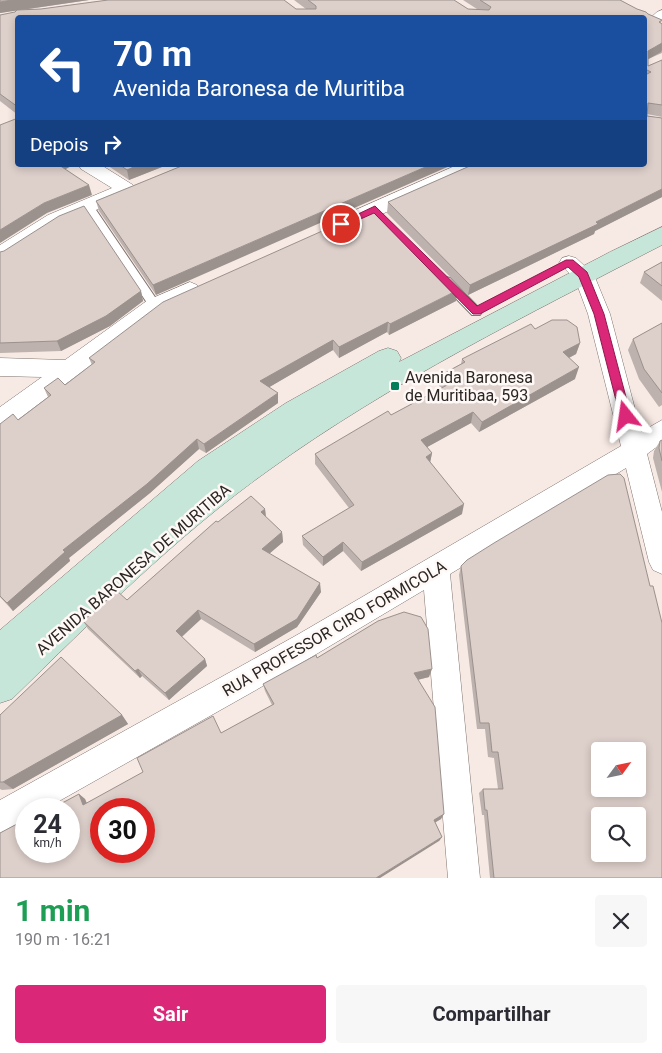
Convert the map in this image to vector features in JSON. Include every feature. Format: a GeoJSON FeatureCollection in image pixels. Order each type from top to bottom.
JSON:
{"type":"FeatureCollection","features":[{"type":"Feature","properties":{"kind":"main road","name":"AVENIDA BARONESA DE MURITIBA"},"geometry":{"type":"LineString","coordinates":[[0,687],[112,583],[235,479],[324,418],[383,381],[576,269],[662,215]]}},
{"type":"Feature","properties":{"kind":"main road","name":"AVENIDA BARONESA DE MURITIBA"},"geometry":{"type":"LineString","coordinates":[[0,651],[208,469],[245,442],[318,396],[476,312],[662,235]]}},
{"type":"Feature","properties":{"kind":"street"},"geometry":{"type":"LineString","coordinates":[[647,16],[660,20]]}},
{"type":"Feature","properties":{"kind":"street"},"geometry":{"type":"LineString","coordinates":[[91,167],[126,189]]}},
{"type":"Feature","properties":{"kind":"street"},"geometry":{"type":"LineString","coordinates":[[331,228],[379,212],[469,167]]}},
{"type":"Feature","properties":{"kind":"street"},"geometry":{"type":"LineString","coordinates":[[0,255],[55,220],[144,182]]}},
{"type":"Feature","properties":{"kind":"street"},"geometry":{"type":"LineString","coordinates":[[576,269],[599,314],[662,562]]}},
{"type":"Feature","properties":{"kind":"street"},"geometry":{"type":"LineString","coordinates":[[0,420],[155,306],[208,283]]}},
{"type":"Feature","properties":{"kind":"street"},"geometry":{"type":"LineString","coordinates":[[0,367],[67,369]]}},
{"type":"Feature","properties":{"kind":"street","name":"RUA PROFESSOR CIRO FORMICOLA"},"geometry":{"type":"LineString","coordinates":[[0,817],[187,713],[436,570],[534,510],[599,474],[662,430]]}},
{"type":"Feature","properties":{"kind":"street"},"geometry":{"type":"LineString","coordinates":[[436,570],[462,877]]}},
{"type":"Feature","properties":{"kind":"lane"},"geometry":{"type":"LineString","coordinates":[[88,206],[155,306]]}},
{"type":"Feature","properties":{"kind":"lane"},"geometry":{"type":"LineString","coordinates":[[436,271],[476,312]]}},
{"type":"Feature","properties":{"kind":"building"},"geometry":{"type":"Polygon","coordinates":[[[108,0],[284,0],[296,9],[316,9],[316,6],[308,0],[454,0],[468,9],[489,10],[491,7],[480,0],[620,0],[662,20],[659,22],[662,24],[662,43],[648,51],[648,66],[662,60],[662,105],[648,103],[647,116],[647,74],[651,72],[647,70],[647,15],[15,15],[15,105],[0,94],[0,15],[17,10],[41,9],[108,0]]]}},
{"type":"Feature","properties":{"kind":"building"},"geometry":{"type":"Polygon","coordinates":[[[647,116],[662,118],[662,189],[596,222],[598,224],[470,285],[388,202],[467,167],[647,167],[647,116]]]}},
{"type":"Feature","properties":{"kind":"building"},"geometry":{"type":"Polygon","coordinates":[[[15,119],[15,167],[62,167],[89,185],[44,203],[0,230],[0,125],[15,119]]]}},
{"type":"Feature","properties":{"kind":"building"},"geometry":{"type":"Polygon","coordinates":[[[123,167],[134,167],[127,170],[123,167]]]}},
{"type":"Feature","properties":{"kind":"building"},"geometry":{"type":"Polygon","coordinates":[[[179,167],[425,167],[153,285],[96,201],[179,167]]]}},
{"type":"Feature","properties":{"kind":"building"},"geometry":{"type":"Polygon","coordinates":[[[84,206],[141,291],[106,316],[57,341],[0,343],[0,252],[59,216],[84,206]]]}},
{"type":"Feature","properties":{"kind":"building"},"geometry":{"type":"Polygon","coordinates":[[[376,207],[458,290],[339,347],[333,340],[260,381],[278,393],[204,444],[197,439],[147,484],[63,550],[65,552],[7,603],[0,596],[0,424],[13,414],[18,420],[51,395],[44,388],[58,378],[65,385],[95,362],[89,358],[163,302],[376,207]]]}},
{"type":"Feature","properties":{"kind":"building"},"geometry":{"type":"Polygon","coordinates":[[[662,262],[662,286],[644,272],[662,262]]]}},
{"type":"Feature","properties":{"kind":"building"},"geometry":{"type":"Polygon","coordinates":[[[552,320],[567,320],[577,327],[580,343],[563,352],[579,367],[482,422],[473,412],[421,440],[432,453],[426,457],[464,504],[362,562],[343,542],[323,557],[302,536],[354,505],[315,454],[388,411],[391,415],[449,384],[441,375],[465,362],[462,359],[531,324],[535,329],[552,320]]]}},
{"type":"Feature","properties":{"kind":"building"},"geometry":{"type":"Polygon","coordinates":[[[662,323],[662,393],[644,369],[633,339],[662,323]]]}},
{"type":"Feature","properties":{"kind":"building"},"geometry":{"type":"Polygon","coordinates":[[[662,440],[662,461],[659,448],[660,441],[662,440]]]}},
{"type":"Feature","properties":{"kind":"building"},"geometry":{"type":"Polygon","coordinates":[[[620,474],[624,478],[650,586],[653,586],[662,623],[662,878],[494,878],[483,789],[503,789],[498,752],[492,752],[489,723],[480,723],[461,566],[494,543],[608,475],[620,474]]]}},
{"type":"Feature","properties":{"kind":"building"},"geometry":{"type":"Polygon","coordinates":[[[251,496],[265,509],[261,512],[282,532],[262,549],[320,583],[297,619],[254,644],[198,610],[176,631],[205,659],[165,693],[138,669],[135,671],[83,621],[117,591],[127,600],[216,521],[218,522],[251,496]]]}},
{"type":"Feature","properties":{"kind":"building"},"geometry":{"type":"Polygon","coordinates":[[[404,612],[421,617],[428,629],[432,669],[414,673],[435,707],[444,814],[434,820],[442,837],[376,878],[0,878],[0,833],[15,825],[15,863],[80,863],[80,798],[72,798],[79,794],[83,805],[90,801],[90,863],[155,863],[155,798],[96,798],[143,772],[137,758],[213,716],[221,733],[274,704],[263,684],[316,655],[317,658],[378,621],[404,612]]]}},
{"type":"Feature","properties":{"kind":"building"},"geometry":{"type":"Polygon","coordinates":[[[61,657],[122,715],[0,782],[0,715],[61,657]]]}},
{"type":"Feature","properties":{"kind":"place","name":"Avenida Baronesa de Muritibaa, 593"},"geometry":{"type":"Point","coordinates":[395,386]}},
{"type":"Feature","properties":{"kind":"route"},"geometry":{"type":"LineString","coordinates":[[341,224],[375,209],[476,312],[569,263],[584,275],[599,314],[626,416]]}}]}
